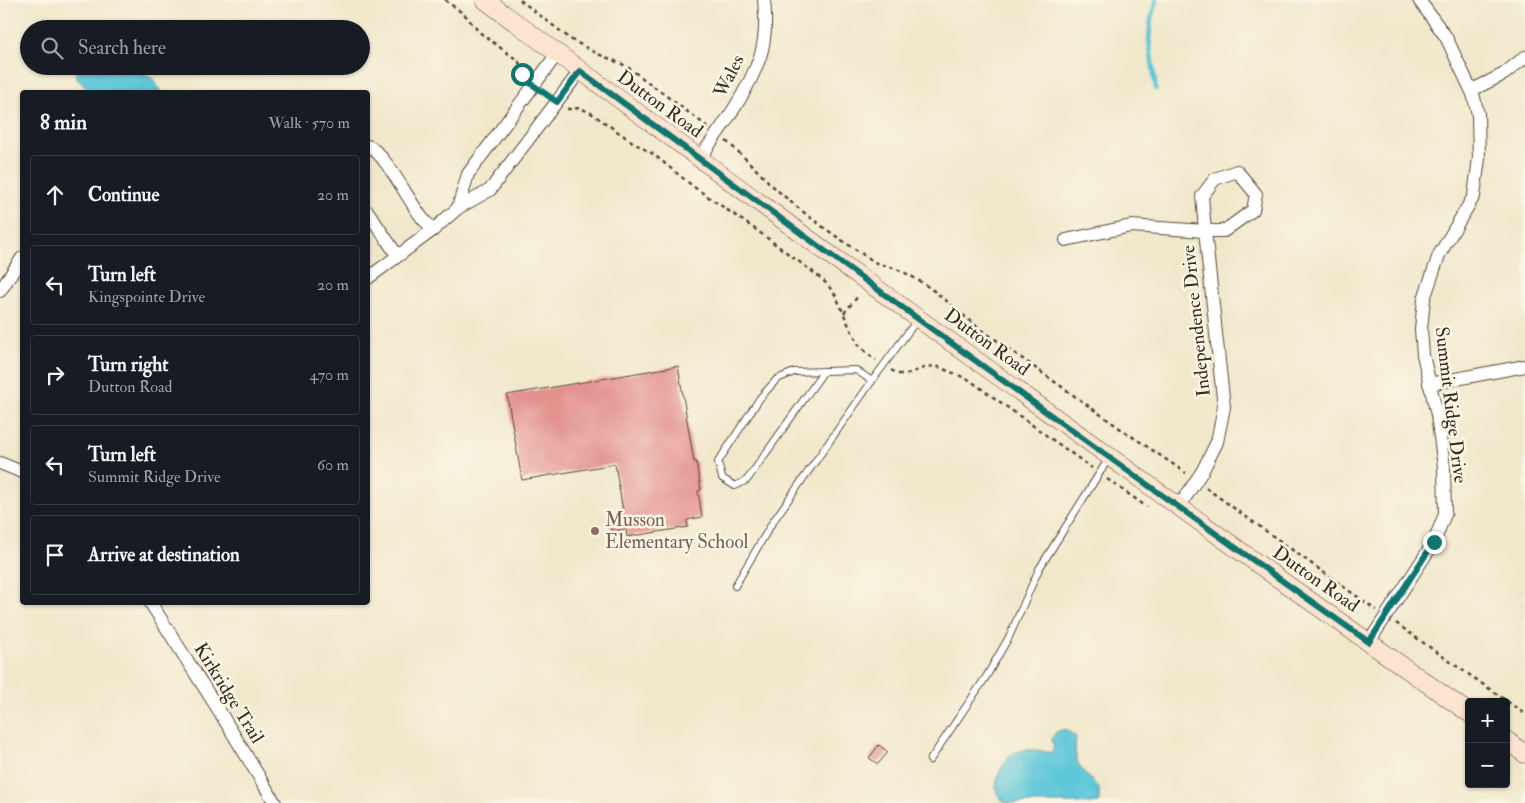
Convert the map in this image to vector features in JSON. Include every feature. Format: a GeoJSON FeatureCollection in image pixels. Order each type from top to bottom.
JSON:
{"type":"FeatureCollection","features":[{"type":"Feature","properties":{"kind":"street","name":"Dutton Road"},"geometry":{"type":"LineString","coordinates":[[485,0],[918,319],[1465,710]]}},
{"type":"Feature","properties":{"kind":"street","name":"Wales"},"geometry":{"type":"LineString","coordinates":[[699,159],[746,88],[760,56],[766,21],[764,0]]}},
{"type":"Feature","properties":{"kind":"street","name":"Summit Ridge Drive"},"geometry":{"type":"LineString","coordinates":[[1369,642],[1434,542],[1445,514],[1444,467],[1437,415],[1423,355],[1421,329],[1424,299],[1439,255],[1474,196],[1478,175],[1478,114],[1472,90],[1446,37],[1419,0]]}},
{"type":"Feature","properties":{"kind":"street"},"geometry":{"type":"LineString","coordinates":[[458,208],[468,174],[557,54]]}},
{"type":"Feature","properties":{"kind":"street"},"geometry":{"type":"LineString","coordinates":[[1472,90],[1504,74],[1525,57]]}},
{"type":"Feature","properties":{"kind":"street"},"geometry":{"type":"LineString","coordinates":[[370,276],[433,230],[458,208],[490,190],[580,71]]}},
{"type":"Feature","properties":{"kind":"street"},"geometry":{"type":"LineString","coordinates":[[370,147],[384,160],[421,217],[433,230]]}},
{"type":"Feature","properties":{"kind":"street"},"geometry":{"type":"LineString","coordinates":[[1237,172],[1256,194],[1253,210],[1224,231],[1205,230],[1202,196],[1214,179],[1237,172]]}},
{"type":"Feature","properties":{"kind":"street"},"geometry":{"type":"LineString","coordinates":[[370,215],[397,255]]}},
{"type":"Feature","properties":{"kind":"street","name":"Independence Drive"},"geometry":{"type":"LineString","coordinates":[[1066,240],[1131,226],[1205,230],[1224,407],[1217,442],[1179,507]]}},
{"type":"Feature","properties":{"kind":"street"},"geometry":{"type":"LineString","coordinates":[[0,291],[20,261]]}},
{"type":"Feature","properties":{"kind":"street"},"geometry":{"type":"LineString","coordinates":[[1429,384],[1525,366]]}},
{"type":"Feature","properties":{"kind":"street"},"geometry":{"type":"LineString","coordinates":[[0,463],[20,471]]}},
{"type":"Feature","properties":{"kind":"street","name":"Kirkridge Trail"},"geometry":{"type":"LineString","coordinates":[[152,605],[275,803]]}},
{"type":"Feature","properties":{"kind":"street"},"geometry":{"type":"LineString","coordinates":[[1510,743],[1525,754]]}},
{"type":"Feature","properties":{"kind":"lane"},"geometry":{"type":"LineString","coordinates":[[734,586],[772,523],[872,380],[918,319]]}},
{"type":"Feature","properties":{"kind":"lane"},"geometry":{"type":"LineString","coordinates":[[824,371],[747,480],[735,486],[722,478],[718,462],[760,398],[777,379],[794,372],[824,371],[856,370],[872,380]]}},
{"type":"Feature","properties":{"kind":"lane"},"geometry":{"type":"LineString","coordinates":[[930,760],[986,677],[1009,637],[1039,569],[1110,457]]}},
{"type":"Feature","properties":{"kind":"path"},"geometry":{"type":"LineString","coordinates":[[445,0],[465,16],[480,32],[513,56],[518,62],[525,79],[534,86]]}},
{"type":"Feature","properties":{"kind":"path"},"geometry":{"type":"LineString","coordinates":[[520,0],[572,40],[629,68],[717,134],[809,216],[878,264],[890,266],[914,277],[971,322],[1196,480],[1340,585],[1525,714]]}},
{"type":"Feature","properties":{"kind":"path"},"geometry":{"type":"LineString","coordinates":[[557,102],[566,109],[580,108],[591,113],[652,154],[694,187],[828,284],[836,296],[859,345],[884,365],[898,374],[907,374],[936,366],[968,379],[1147,507]]}},
{"type":"Feature","properties":{"kind":"path"},"geometry":{"type":"LineString","coordinates":[[844,313],[858,297]]}},
{"type":"Feature","properties":{"kind":"water"},"geometry":{"type":"Polygon","coordinates":[[[76,75],[147,75],[153,79],[161,90],[90,90],[77,79],[76,75]]]}},
{"type":"Feature","properties":{"kind":"water"},"geometry":{"type":"Polygon","coordinates":[[[1065,729],[1076,737],[1077,760],[1083,771],[1099,788],[1099,803],[1005,803],[997,793],[996,784],[1005,761],[1012,754],[1026,750],[1051,753],[1054,747],[1052,739],[1056,732],[1065,729]]]}},
{"type":"Feature","properties":{"kind":"building"},"geometry":{"type":"Polygon","coordinates":[[[678,366],[694,462],[696,461],[701,490],[698,491],[702,517],[687,520],[688,527],[627,537],[626,529],[611,531],[609,520],[624,517],[615,464],[522,480],[507,395],[678,366]]]}},
{"type":"Feature","properties":{"kind":"building"},"geometry":{"type":"Polygon","coordinates":[[[879,745],[888,752],[878,764],[869,758],[879,745]]]}},
{"type":"Feature","properties":{"kind":"waterway"},"geometry":{"type":"LineString","coordinates":[[1156,0],[1151,19],[1149,40],[1156,89]]}},
{"type":"Feature","properties":{"kind":"place","name":"Musson Elementary School"},"geometry":{"type":"Point","coordinates":[595,531]}},
{"type":"Feature","properties":{"kind":"route"},"geometry":{"type":"LineString","coordinates":[[522,74],[526,80],[557,102],[580,71],[829,254],[1369,642],[1434,542]]}}]}
